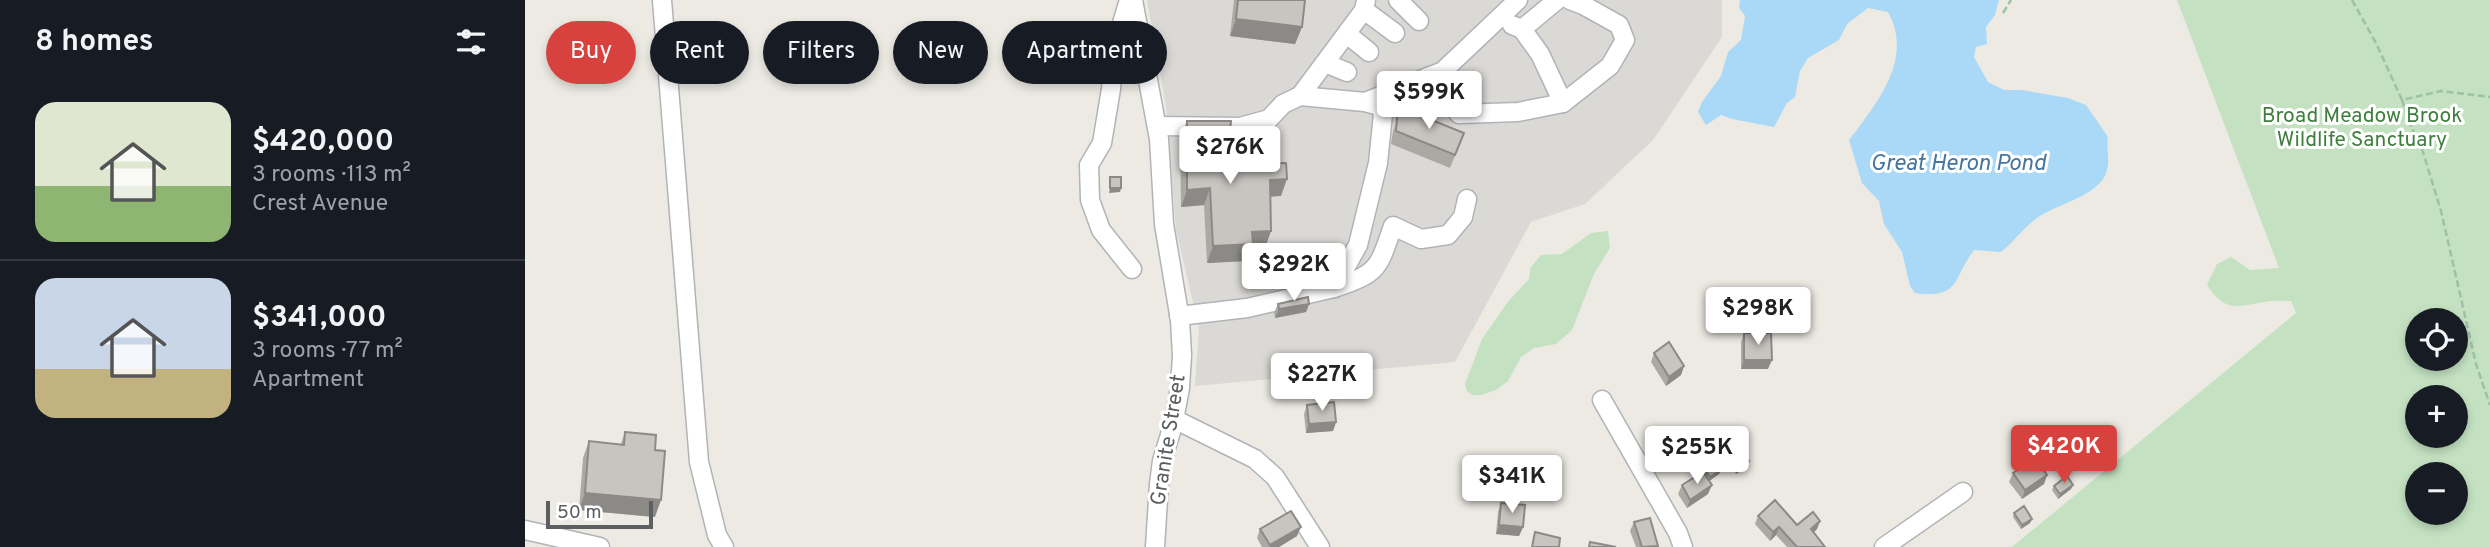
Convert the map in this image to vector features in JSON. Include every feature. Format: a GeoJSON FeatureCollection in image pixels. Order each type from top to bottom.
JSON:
{"type":"FeatureCollection","features":[{"type":"Feature","properties":{"kind":"street"},"geometry":{"type":"LineString","coordinates":[[662,0],[699,462],[717,535],[724,547]]}},
{"type":"Feature","properties":{"kind":"street"},"geometry":{"type":"LineString","coordinates":[[1131,0],[1115,46],[1102,143],[1089,166],[1090,201],[1101,230],[1132,269]]}},
{"type":"Feature","properties":{"kind":"street","name":"Granite Street"},"geometry":{"type":"LineString","coordinates":[[1131,0],[1157,126],[1164,224],[1179,316],[1182,355],[1180,388],[1162,461],[1156,547]]}},
{"type":"Feature","properties":{"kind":"street"},"geometry":{"type":"LineString","coordinates":[[1398,0],[1419,21]]}},
{"type":"Feature","properties":{"kind":"street"},"geometry":{"type":"LineString","coordinates":[[1365,102],[1443,71],[1518,0]]}},
{"type":"Feature","properties":{"kind":"street"},"geometry":{"type":"LineString","coordinates":[[1522,29],[1557,0]]}},
{"type":"Feature","properties":{"kind":"street"},"geometry":{"type":"LineString","coordinates":[[1428,77],[1459,114],[1518,112],[1563,103],[1610,66],[1625,40],[1619,25],[1570,0]]}},
{"type":"Feature","properties":{"kind":"street"},"geometry":{"type":"LineString","coordinates":[[1157,126],[1240,127],[1269,119],[1283,104],[1300,96],[1347,34],[1365,5],[1395,33]]}},
{"type":"Feature","properties":{"kind":"street"},"geometry":{"type":"LineString","coordinates":[[1497,21],[1522,29],[1540,54],[1563,103]]}},
{"type":"Feature","properties":{"kind":"street"},"geometry":{"type":"LineString","coordinates":[[1347,34],[1369,52]]}},
{"type":"Feature","properties":{"kind":"street"},"geometry":{"type":"LineString","coordinates":[[1325,63],[1347,72]]}},
{"type":"Feature","properties":{"kind":"street"},"geometry":{"type":"LineString","coordinates":[[1300,96],[1365,102],[1380,106],[1383,114],[1378,163],[1358,245],[1334,288]]}},
{"type":"Feature","properties":{"kind":"street"},"geometry":{"type":"LineString","coordinates":[[1179,316],[1247,308],[1361,279],[1380,264],[1393,226],[1420,239],[1448,235],[1463,218],[1467,199]]}},
{"type":"Feature","properties":{"kind":"street"},"geometry":{"type":"LineString","coordinates":[[1602,400],[1681,540]]}},
{"type":"Feature","properties":{"kind":"street"},"geometry":{"type":"LineString","coordinates":[[1174,419],[1257,461],[1275,477],[1320,546]]}},
{"type":"Feature","properties":{"kind":"street"},"geometry":{"type":"LineString","coordinates":[[1894,545],[1963,492]]}},
{"type":"Feature","properties":{"kind":"street"},"geometry":{"type":"LineString","coordinates":[[525,530],[600,547]]}},
{"type":"Feature","properties":{"kind":"path"},"geometry":{"type":"LineString","coordinates":[[2003,13],[2011,0]]}},
{"type":"Feature","properties":{"kind":"path"},"geometry":{"type":"LineString","coordinates":[[2352,0],[2376,43],[2422,149],[2441,211],[2476,365],[2490,405]]}},
{"type":"Feature","properties":{"kind":"path"},"geometry":{"type":"LineString","coordinates":[[2402,100],[2441,91],[2490,97]]}},
{"type":"Feature","properties":{"kind":"shaded area"},"geometry":{"type":"Polygon","coordinates":[[[1147,0],[1722,0],[1722,37],[1653,140],[1585,204],[1531,222],[1455,362],[1195,386],[1199,328],[1176,230],[1162,84],[1167,84],[1167,21],[1151,21],[1147,0]]]}},
{"type":"Feature","properties":{"kind":"green space","name":"Broad Meadow Brook Wildlife Sanctuary"},"geometry":{"type":"Polygon","coordinates":[[[2177,0],[2490,0],[2490,547],[2012,547],[2296,313],[2291,301],[2232,306],[2220,300],[2207,285],[2217,264],[2231,257],[2250,270],[2279,268],[2177,0]]]}},
{"type":"Feature","properties":{"kind":"green space"},"geometry":{"type":"Polygon","coordinates":[[[1608,231],[1610,248],[1594,274],[1572,330],[1556,344],[1534,348],[1521,357],[1508,381],[1496,390],[1481,395],[1472,395],[1467,391],[1465,384],[1482,339],[1507,303],[1529,279],[1531,267],[1541,255],[1562,254],[1591,233],[1608,231]]]}},
{"type":"Feature","properties":{"kind":"water","name":"Great Heron Pond"},"geometry":{"type":"Polygon","coordinates":[[[1740,0],[1999,0],[1995,15],[1986,27],[1987,44],[1976,47],[1974,57],[1988,82],[2004,90],[2021,90],[2068,98],[2086,105],[2108,137],[2108,166],[2103,179],[2088,192],[2037,218],[2001,252],[1974,250],[1948,290],[1930,294],[1915,293],[1910,286],[1902,252],[1884,224],[1879,201],[1862,183],[1849,140],[1881,96],[1889,80],[1897,47],[1895,29],[1888,12],[1868,8],[1847,24],[1839,40],[1808,58],[1800,71],[1795,97],[1787,103],[1774,127],[1721,115],[1706,125],[1698,112],[1702,102],[1721,76],[1728,52],[1741,40],[1745,16],[1739,8],[1740,0]]]}},
{"type":"Feature","properties":{"kind":"building"},"geometry":{"type":"Polygon","coordinates":[[[1238,0],[1305,0],[1302,27],[1236,19],[1238,0]]]}},
{"type":"Feature","properties":{"kind":"building"},"geometry":{"type":"Polygon","coordinates":[[[1402,108],[1464,133],[1455,155],[1396,131],[1397,118],[1402,108]]]}},
{"type":"Feature","properties":{"kind":"building"},"geometry":{"type":"Polygon","coordinates":[[[1187,121],[1231,121],[1230,131],[1226,131],[1226,136],[1219,136],[1219,168],[1286,163],[1287,179],[1270,180],[1271,231],[1252,232],[1253,244],[1213,246],[1210,188],[1187,190],[1187,121]]]}},
{"type":"Feature","properties":{"kind":"building"},"geometry":{"type":"Polygon","coordinates":[[[1110,177],[1121,177],[1121,188],[1110,188],[1110,177]]]}},
{"type":"Feature","properties":{"kind":"building"},"geometry":{"type":"Polygon","coordinates":[[[1308,297],[1309,304],[1279,309],[1278,304],[1308,297]]]}},
{"type":"Feature","properties":{"kind":"building"},"geometry":{"type":"Polygon","coordinates":[[[1744,333],[1771,333],[1772,360],[1744,360],[1744,333]]]}},
{"type":"Feature","properties":{"kind":"building"},"geometry":{"type":"Polygon","coordinates":[[[1669,342],[1684,366],[1669,377],[1654,353],[1669,342]]]}},
{"type":"Feature","properties":{"kind":"building"},"geometry":{"type":"Polygon","coordinates":[[[1334,402],[1336,422],[1309,424],[1307,405],[1334,402]]]}},
{"type":"Feature","properties":{"kind":"building"},"geometry":{"type":"Polygon","coordinates":[[[625,432],[656,435],[655,450],[665,451],[661,500],[585,493],[589,441],[624,445],[625,432]]]}},
{"type":"Feature","properties":{"kind":"building"},"geometry":{"type":"Polygon","coordinates":[[[1743,452],[1749,461],[1738,469],[1731,460],[1743,452]]]}},
{"type":"Feature","properties":{"kind":"building"},"geometry":{"type":"Polygon","coordinates":[[[2032,454],[2047,475],[2025,490],[2013,473],[2022,467],[2019,463],[2032,454]]]}},
{"type":"Feature","properties":{"kind":"building"},"geometry":{"type":"Polygon","coordinates":[[[1713,459],[1721,470],[1710,477],[1702,466],[1713,459]]]}},
{"type":"Feature","properties":{"kind":"building"},"geometry":{"type":"Polygon","coordinates":[[[1703,472],[1712,485],[1690,500],[1682,485],[1703,472]]]}},
{"type":"Feature","properties":{"kind":"building"},"geometry":{"type":"Polygon","coordinates":[[[2067,476],[2073,485],[2060,494],[2054,486],[2067,476]]]}},
{"type":"Feature","properties":{"kind":"building"},"geometry":{"type":"Polygon","coordinates":[[[1775,500],[1797,525],[1813,512],[1820,521],[1811,529],[1825,547],[1797,547],[1779,527],[1773,532],[1758,516],[1775,500]]]}},
{"type":"Feature","properties":{"kind":"building"},"geometry":{"type":"Polygon","coordinates":[[[1501,503],[1525,505],[1523,527],[1499,525],[1501,503]]]}},
{"type":"Feature","properties":{"kind":"building"},"geometry":{"type":"Polygon","coordinates":[[[2024,506],[2032,519],[2022,525],[2014,513],[2024,506]]]}},
{"type":"Feature","properties":{"kind":"building"},"geometry":{"type":"Polygon","coordinates":[[[1291,511],[1301,527],[1270,545],[1260,529],[1291,511]]]}},
{"type":"Feature","properties":{"kind":"building"},"geometry":{"type":"Polygon","coordinates":[[[1650,518],[1658,546],[1642,547],[1634,522],[1650,518]]]}},
{"type":"Feature","properties":{"kind":"building"},"geometry":{"type":"Polygon","coordinates":[[[1535,532],[1560,538],[1559,547],[1532,547],[1535,532]]]}},
{"type":"Feature","properties":{"kind":"building"},"geometry":{"type":"Polygon","coordinates":[[[1590,542],[1616,547],[1589,547],[1590,542]]]}}]}
